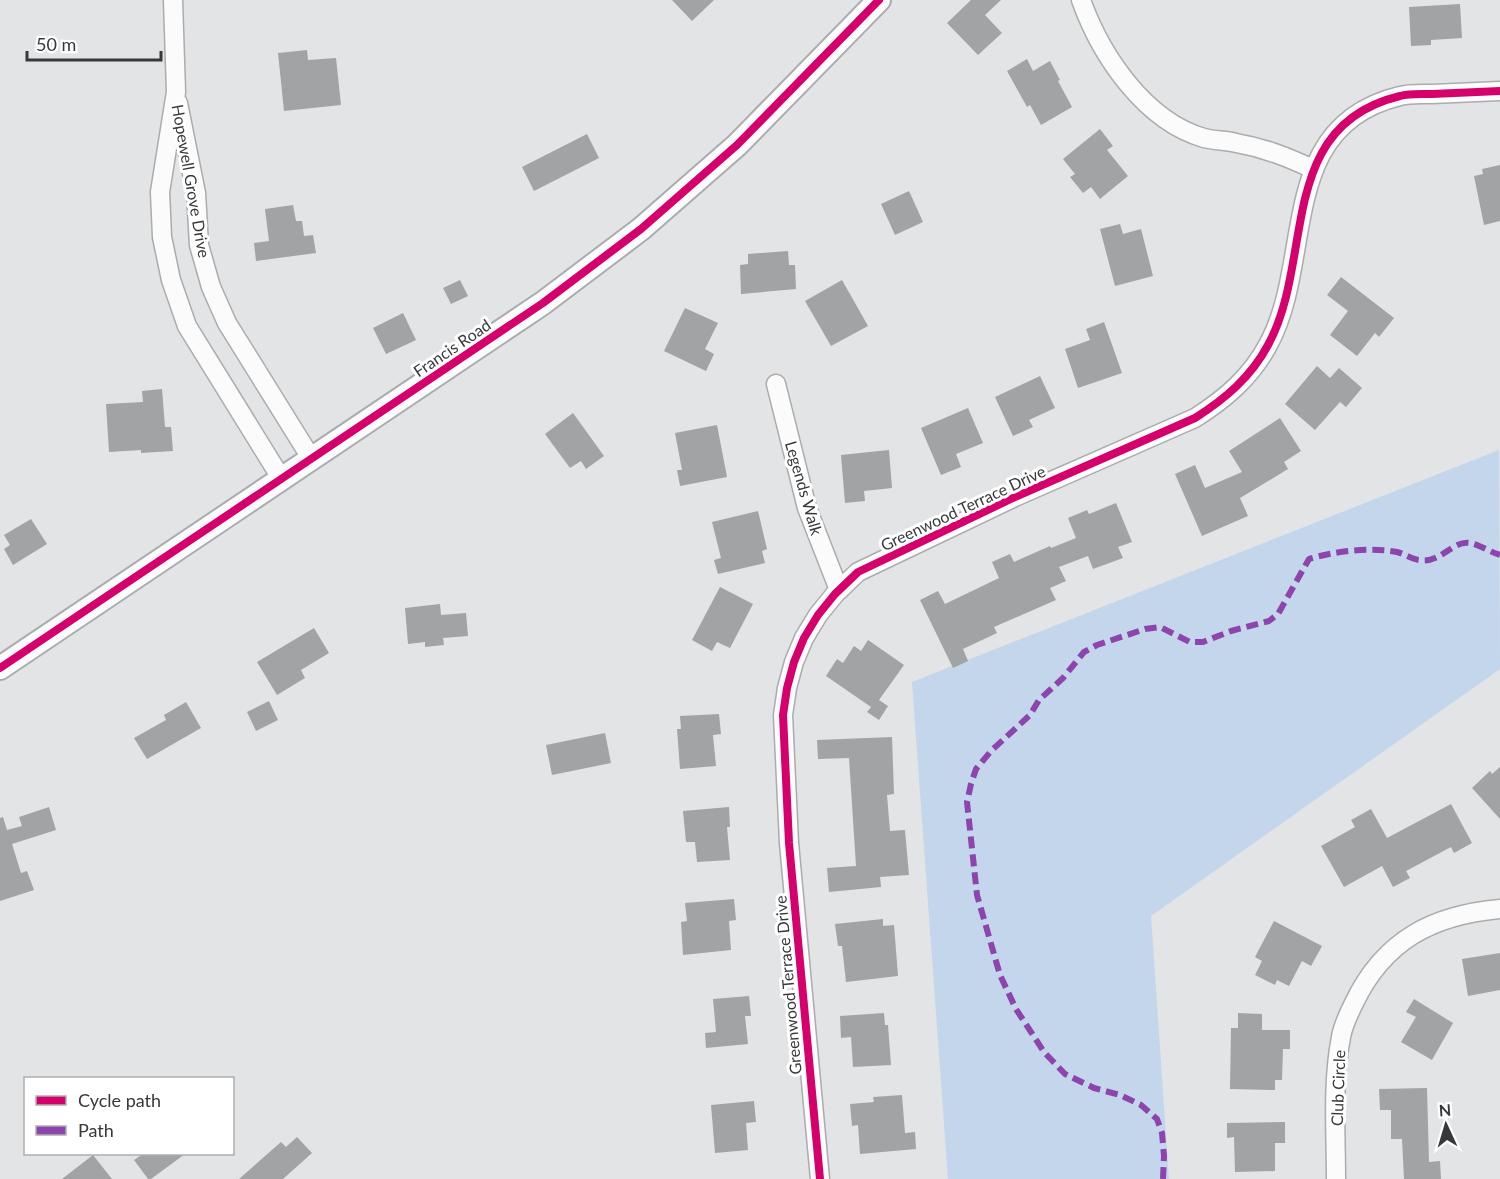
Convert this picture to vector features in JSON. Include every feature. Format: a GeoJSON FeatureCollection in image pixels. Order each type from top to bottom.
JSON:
{"type":"FeatureCollection","features":[{"type":"Feature","properties":{"kind":"street"},"geometry":{"type":"LineString","coordinates":[[173,0],[176,93],[160,192],[162,237],[171,280],[187,326],[281,478]]}},
{"type":"Feature","properties":{"kind":"street","name":"Francis Road"},"geometry":{"type":"LineString","coordinates":[[0,668],[543,303],[641,230],[737,145],[879,0]]}},
{"type":"Feature","properties":{"kind":"street"},"geometry":{"type":"LineString","coordinates":[[1081,0],[1107,53],[1138,97],[1157,115],[1180,129],[1205,138],[1235,142],[1279,153],[1313,169]]}},
{"type":"Feature","properties":{"kind":"street","name":"Greenwood Terrace Drive"},"geometry":{"type":"LineString","coordinates":[[820,1179],[789,843],[783,714],[794,662],[804,638],[818,615],[858,572],[1015,497],[1195,418],[1217,404],[1238,386],[1255,366],[1269,344],[1283,308],[1308,182],[1319,157],[1334,135],[1353,117],[1376,104],[1402,95],[1500,91]]}},
{"type":"Feature","properties":{"kind":"street","name":"Hopewell Grove Drive"},"geometry":{"type":"LineString","coordinates":[[176,93],[196,193],[200,245],[211,287],[227,323],[311,458]]}},
{"type":"Feature","properties":{"kind":"street","name":"Legends Walk"},"geometry":{"type":"LineString","coordinates":[[776,384],[807,508],[839,590]]}},
{"type":"Feature","properties":{"kind":"street","name":"Club Circle"},"geometry":{"type":"LineString","coordinates":[[1336,1179],[1337,1068],[1341,1035],[1362,985],[1378,963],[1398,944],[1422,929],[1449,917],[1500,909]]}},
{"type":"Feature","properties":{"kind":"shaded area"},"geometry":{"type":"Polygon","coordinates":[[[1499,450],[1500,669],[1151,916],[1169,1179],[948,1179],[912,682],[1499,450]]]}},
{"type":"Feature","properties":{"kind":"building"},"geometry":{"type":"Polygon","coordinates":[[[672,0],[714,0],[692,21],[672,0]]]}},
{"type":"Feature","properties":{"kind":"building"},"geometry":{"type":"Polygon","coordinates":[[[971,0],[1001,0],[985,15],[1002,33],[978,55],[947,23],[971,0]]]}},
{"type":"Feature","properties":{"kind":"building"},"geometry":{"type":"Polygon","coordinates":[[[1460,4],[1462,38],[1431,40],[1431,45],[1411,46],[1409,7],[1460,4]]]}},
{"type":"Feature","properties":{"kind":"building"},"geometry":{"type":"Polygon","coordinates":[[[307,50],[308,60],[336,58],[341,105],[284,111],[278,53],[307,50]]]}},
{"type":"Feature","properties":{"kind":"building"},"geometry":{"type":"Polygon","coordinates":[[[1027,59],[1033,71],[1050,61],[1072,107],[1041,125],[1030,105],[1027,107],[1007,71],[1027,59]]]}},
{"type":"Feature","properties":{"kind":"building"},"geometry":{"type":"Polygon","coordinates":[[[1100,129],[1113,146],[1107,150],[1128,176],[1100,199],[1091,187],[1083,193],[1070,177],[1075,174],[1063,159],[1100,129]]]}},
{"type":"Feature","properties":{"kind":"building"},"geometry":{"type":"Polygon","coordinates":[[[587,134],[599,158],[534,191],[522,167],[587,134]]]}},
{"type":"Feature","properties":{"kind":"building"},"geometry":{"type":"Polygon","coordinates":[[[1500,165],[1500,221],[1484,225],[1474,176],[1483,174],[1482,169],[1500,165]]]}},
{"type":"Feature","properties":{"kind":"building"},"geometry":{"type":"Polygon","coordinates":[[[909,191],[923,222],[895,235],[881,204],[909,191]]]}},
{"type":"Feature","properties":{"kind":"building"},"geometry":{"type":"Polygon","coordinates":[[[293,205],[296,221],[302,221],[304,236],[313,235],[316,253],[256,261],[254,243],[269,241],[265,209],[293,205]]]}},
{"type":"Feature","properties":{"kind":"building"},"geometry":{"type":"Polygon","coordinates":[[[1120,224],[1123,234],[1141,229],[1153,276],[1115,286],[1100,229],[1120,224]]]}},
{"type":"Feature","properties":{"kind":"building"},"geometry":{"type":"Polygon","coordinates":[[[788,251],[789,265],[795,265],[796,289],[741,294],[740,265],[748,264],[748,254],[788,251]]]}},
{"type":"Feature","properties":{"kind":"building"},"geometry":{"type":"Polygon","coordinates":[[[1341,277],[1394,318],[1379,337],[1375,333],[1357,356],[1330,335],[1348,311],[1327,295],[1341,277]]]}},
{"type":"Feature","properties":{"kind":"building"},"geometry":{"type":"Polygon","coordinates":[[[460,280],[468,296],[451,304],[443,288],[460,280]]]}},
{"type":"Feature","properties":{"kind":"building"},"geometry":{"type":"Polygon","coordinates":[[[842,280],[868,326],[831,346],[805,301],[842,280]]]}},
{"type":"Feature","properties":{"kind":"building"},"geometry":{"type":"Polygon","coordinates":[[[685,308],[718,323],[705,349],[714,354],[706,371],[664,351],[685,308]]]}},
{"type":"Feature","properties":{"kind":"building"},"geometry":{"type":"Polygon","coordinates":[[[403,313],[416,340],[386,354],[373,328],[403,313]]]}},
{"type":"Feature","properties":{"kind":"building"},"geometry":{"type":"Polygon","coordinates":[[[1104,322],[1122,373],[1078,388],[1065,349],[1090,340],[1086,329],[1104,322]]]}},
{"type":"Feature","properties":{"kind":"building"},"geometry":{"type":"Polygon","coordinates":[[[1317,366],[1330,378],[1339,368],[1362,388],[1346,407],[1340,402],[1315,430],[1285,404],[1317,366]]]}},
{"type":"Feature","properties":{"kind":"building"},"geometry":{"type":"Polygon","coordinates":[[[1040,376],[1055,408],[1029,420],[1033,427],[1013,436],[995,397],[1040,376]]]}},
{"type":"Feature","properties":{"kind":"building"},"geometry":{"type":"Polygon","coordinates":[[[162,389],[165,427],[171,427],[173,451],[109,452],[106,404],[143,402],[142,391],[162,389]]]}},
{"type":"Feature","properties":{"kind":"building"},"geometry":{"type":"Polygon","coordinates":[[[968,408],[983,443],[956,454],[961,467],[941,475],[921,428],[968,408]]]}},
{"type":"Feature","properties":{"kind":"building"},"geometry":{"type":"Polygon","coordinates":[[[573,413],[604,456],[586,469],[581,461],[570,468],[545,434],[573,413]]]}},
{"type":"Feature","properties":{"kind":"building"},"geometry":{"type":"Polygon","coordinates":[[[1280,418],[1301,451],[1284,462],[1288,469],[1240,498],[1248,516],[1202,536],[1175,474],[1195,465],[1205,488],[1242,472],[1229,451],[1280,418]]]}},
{"type":"Feature","properties":{"kind":"building"},"geometry":{"type":"Polygon","coordinates":[[[717,425],[727,477],[680,486],[677,470],[682,470],[675,433],[717,425]]]}},
{"type":"Feature","properties":{"kind":"building"},"geometry":{"type":"Polygon","coordinates":[[[889,450],[892,488],[864,491],[865,501],[845,503],[841,455],[889,450]]]}},
{"type":"Feature","properties":{"kind":"building"},"geometry":{"type":"Polygon","coordinates":[[[1116,503],[1132,542],[1118,547],[1123,558],[1093,569],[1088,556],[1059,567],[1066,581],[1050,588],[1056,600],[994,627],[997,633],[963,649],[968,661],[953,668],[920,600],[938,591],[945,604],[999,578],[992,562],[1010,554],[1014,562],[1050,546],[1051,548],[1076,538],[1068,518],[1087,510],[1089,514],[1116,503]]]}},
{"type":"Feature","properties":{"kind":"building"},"geometry":{"type":"Polygon","coordinates":[[[758,511],[767,549],[762,551],[765,563],[718,574],[714,560],[721,558],[712,522],[758,511]]]}},
{"type":"Feature","properties":{"kind":"building"},"geometry":{"type":"Polygon","coordinates":[[[31,519],[47,544],[13,565],[4,549],[10,545],[4,535],[31,519]]]}},
{"type":"Feature","properties":{"kind":"building"},"geometry":{"type":"Polygon","coordinates":[[[720,587],[753,604],[730,648],[717,642],[712,651],[692,640],[720,587]]]}},
{"type":"Feature","properties":{"kind":"building"},"geometry":{"type":"Polygon","coordinates":[[[440,604],[441,615],[466,613],[468,636],[443,638],[444,645],[425,647],[425,642],[408,644],[405,608],[440,604]]]}},
{"type":"Feature","properties":{"kind":"building"},"geometry":{"type":"Polygon","coordinates":[[[314,628],[329,653],[301,670],[305,678],[277,695],[257,662],[314,628]]]}},
{"type":"Feature","properties":{"kind":"building"},"geometry":{"type":"Polygon","coordinates":[[[868,640],[904,665],[879,700],[888,706],[879,720],[867,712],[871,707],[826,676],[837,659],[843,663],[854,646],[861,651],[868,640]]]}},
{"type":"Feature","properties":{"kind":"building"},"geometry":{"type":"Polygon","coordinates":[[[269,701],[278,720],[256,731],[247,712],[269,701]]]}},
{"type":"Feature","properties":{"kind":"building"},"geometry":{"type":"Polygon","coordinates":[[[186,702],[201,728],[147,759],[134,738],[166,720],[164,715],[186,702]]]}},
{"type":"Feature","properties":{"kind":"building"},"geometry":{"type":"Polygon","coordinates":[[[719,714],[721,734],[713,735],[716,766],[680,769],[677,729],[681,729],[680,716],[719,714]]]}},
{"type":"Feature","properties":{"kind":"building"},"geometry":{"type":"Polygon","coordinates":[[[605,733],[611,763],[552,775],[546,745],[605,733]]]}},
{"type":"Feature","properties":{"kind":"building"},"geometry":{"type":"Polygon","coordinates":[[[892,737],[894,794],[887,795],[890,831],[905,830],[909,875],[880,877],[881,887],[829,892],[827,868],[856,866],[849,758],[818,759],[817,740],[892,737]]]}},
{"type":"Feature","properties":{"kind":"building"},"geometry":{"type":"Polygon","coordinates":[[[1500,767],[1500,819],[1472,788],[1490,771],[1492,774],[1500,767]]]}},
{"type":"Feature","properties":{"kind":"building"},"geometry":{"type":"Polygon","coordinates":[[[1451,804],[1472,843],[1454,853],[1451,847],[1406,871],[1410,878],[1393,887],[1382,866],[1344,887],[1321,846],[1355,827],[1351,820],[1371,809],[1387,838],[1451,804]]]}},
{"type":"Feature","properties":{"kind":"building"},"geometry":{"type":"Polygon","coordinates":[[[49,807],[56,830],[12,844],[21,873],[27,871],[34,890],[0,901],[0,818],[3,817],[7,830],[22,826],[19,817],[49,807]]]}},
{"type":"Feature","properties":{"kind":"building"},"geometry":{"type":"Polygon","coordinates":[[[729,807],[730,827],[727,827],[730,860],[697,862],[695,842],[686,842],[683,811],[729,807]]]}},
{"type":"Feature","properties":{"kind":"building"},"geometry":{"type":"Polygon","coordinates":[[[734,899],[736,920],[729,921],[731,950],[683,955],[681,922],[687,921],[685,903],[734,899]]]}},
{"type":"Feature","properties":{"kind":"building"},"geometry":{"type":"Polygon","coordinates":[[[883,919],[883,926],[894,925],[898,976],[846,982],[842,946],[838,946],[835,924],[883,919]]]}},
{"type":"Feature","properties":{"kind":"building"},"geometry":{"type":"Polygon","coordinates":[[[1274,921],[1322,946],[1311,966],[1302,961],[1289,986],[1277,980],[1275,985],[1255,975],[1262,961],[1255,957],[1274,921]]]}},
{"type":"Feature","properties":{"kind":"building"},"geometry":{"type":"Polygon","coordinates":[[[1500,953],[1500,990],[1468,996],[1462,959],[1500,953]]]}},
{"type":"Feature","properties":{"kind":"building"},"geometry":{"type":"Polygon","coordinates":[[[749,996],[751,1016],[745,1016],[748,1044],[706,1048],[705,1033],[716,1032],[713,999],[749,996]]]}},
{"type":"Feature","properties":{"kind":"building"},"geometry":{"type":"Polygon","coordinates":[[[1414,999],[1453,1023],[1432,1060],[1401,1042],[1416,1017],[1406,1012],[1414,999]]]}},
{"type":"Feature","properties":{"kind":"building"},"geometry":{"type":"Polygon","coordinates":[[[884,1013],[885,1025],[888,1025],[891,1065],[853,1067],[851,1037],[841,1038],[840,1016],[884,1013]]]}},
{"type":"Feature","properties":{"kind":"building"},"geometry":{"type":"Polygon","coordinates":[[[1238,1013],[1262,1014],[1262,1030],[1290,1030],[1290,1049],[1283,1049],[1282,1080],[1275,1080],[1275,1090],[1230,1089],[1231,1028],[1238,1028],[1238,1013]]]}},
{"type":"Feature","properties":{"kind":"building"},"geometry":{"type":"Polygon","coordinates":[[[1427,1088],[1429,1162],[1440,1161],[1441,1179],[1404,1179],[1402,1139],[1391,1139],[1391,1110],[1380,1110],[1379,1089],[1427,1088]]]}},
{"type":"Feature","properties":{"kind":"building"},"geometry":{"type":"Polygon","coordinates":[[[902,1095],[905,1133],[915,1132],[916,1149],[860,1154],[858,1125],[852,1126],[850,1104],[874,1102],[873,1097],[902,1095]]]}},
{"type":"Feature","properties":{"kind":"building"},"geometry":{"type":"Polygon","coordinates":[[[754,1101],[756,1122],[746,1123],[748,1150],[715,1153],[711,1105],[754,1101]]]}},
{"type":"Feature","properties":{"kind":"building"},"geometry":{"type":"Polygon","coordinates":[[[1285,1122],[1285,1143],[1275,1143],[1275,1171],[1235,1172],[1234,1137],[1227,1138],[1227,1123],[1285,1122]]]}},
{"type":"Feature","properties":{"kind":"building"},"geometry":{"type":"Polygon","coordinates":[[[297,1137],[312,1153],[283,1179],[239,1179],[281,1142],[286,1147],[297,1137]]]}},
{"type":"Feature","properties":{"kind":"building"},"geometry":{"type":"Polygon","coordinates":[[[93,1155],[112,1179],[62,1179],[93,1155]]]}},
{"type":"Feature","properties":{"kind":"building"},"geometry":{"type":"Polygon","coordinates":[[[142,1155],[184,1155],[151,1179],[148,1179],[134,1160],[142,1155]]]}},
{"type":"Feature","properties":{"kind":"marked path"},"geometry":{"type":"LineString","coordinates":[[1163,1179],[1162,1133],[1157,1119],[1141,1105],[1120,1095],[1094,1088],[1065,1074],[1044,1052],[1016,1009],[1000,975],[977,895],[967,802],[976,769],[991,751],[1030,715],[1039,700],[1063,678],[1084,652],[1097,645],[1145,629],[1160,627],[1190,642],[1203,642],[1231,631],[1269,621],[1278,614],[1309,559],[1319,556],[1376,550],[1397,552],[1416,559],[1427,560],[1434,559],[1464,543],[1474,544],[1500,555]]}},
{"type":"Feature","properties":{"kind":"cycle path"},"geometry":{"type":"LineString","coordinates":[[0,668],[543,303],[641,229],[737,145],[879,0]]}},
{"type":"Feature","properties":{"kind":"cycle path"},"geometry":{"type":"LineString","coordinates":[[820,1179],[789,843],[783,715],[794,662],[804,638],[818,615],[835,594],[858,572],[1015,497],[1195,418],[1217,403],[1254,367],[1268,345],[1282,311],[1305,200],[1316,166],[1333,136],[1360,112],[1400,96],[1500,91]]}}]}
